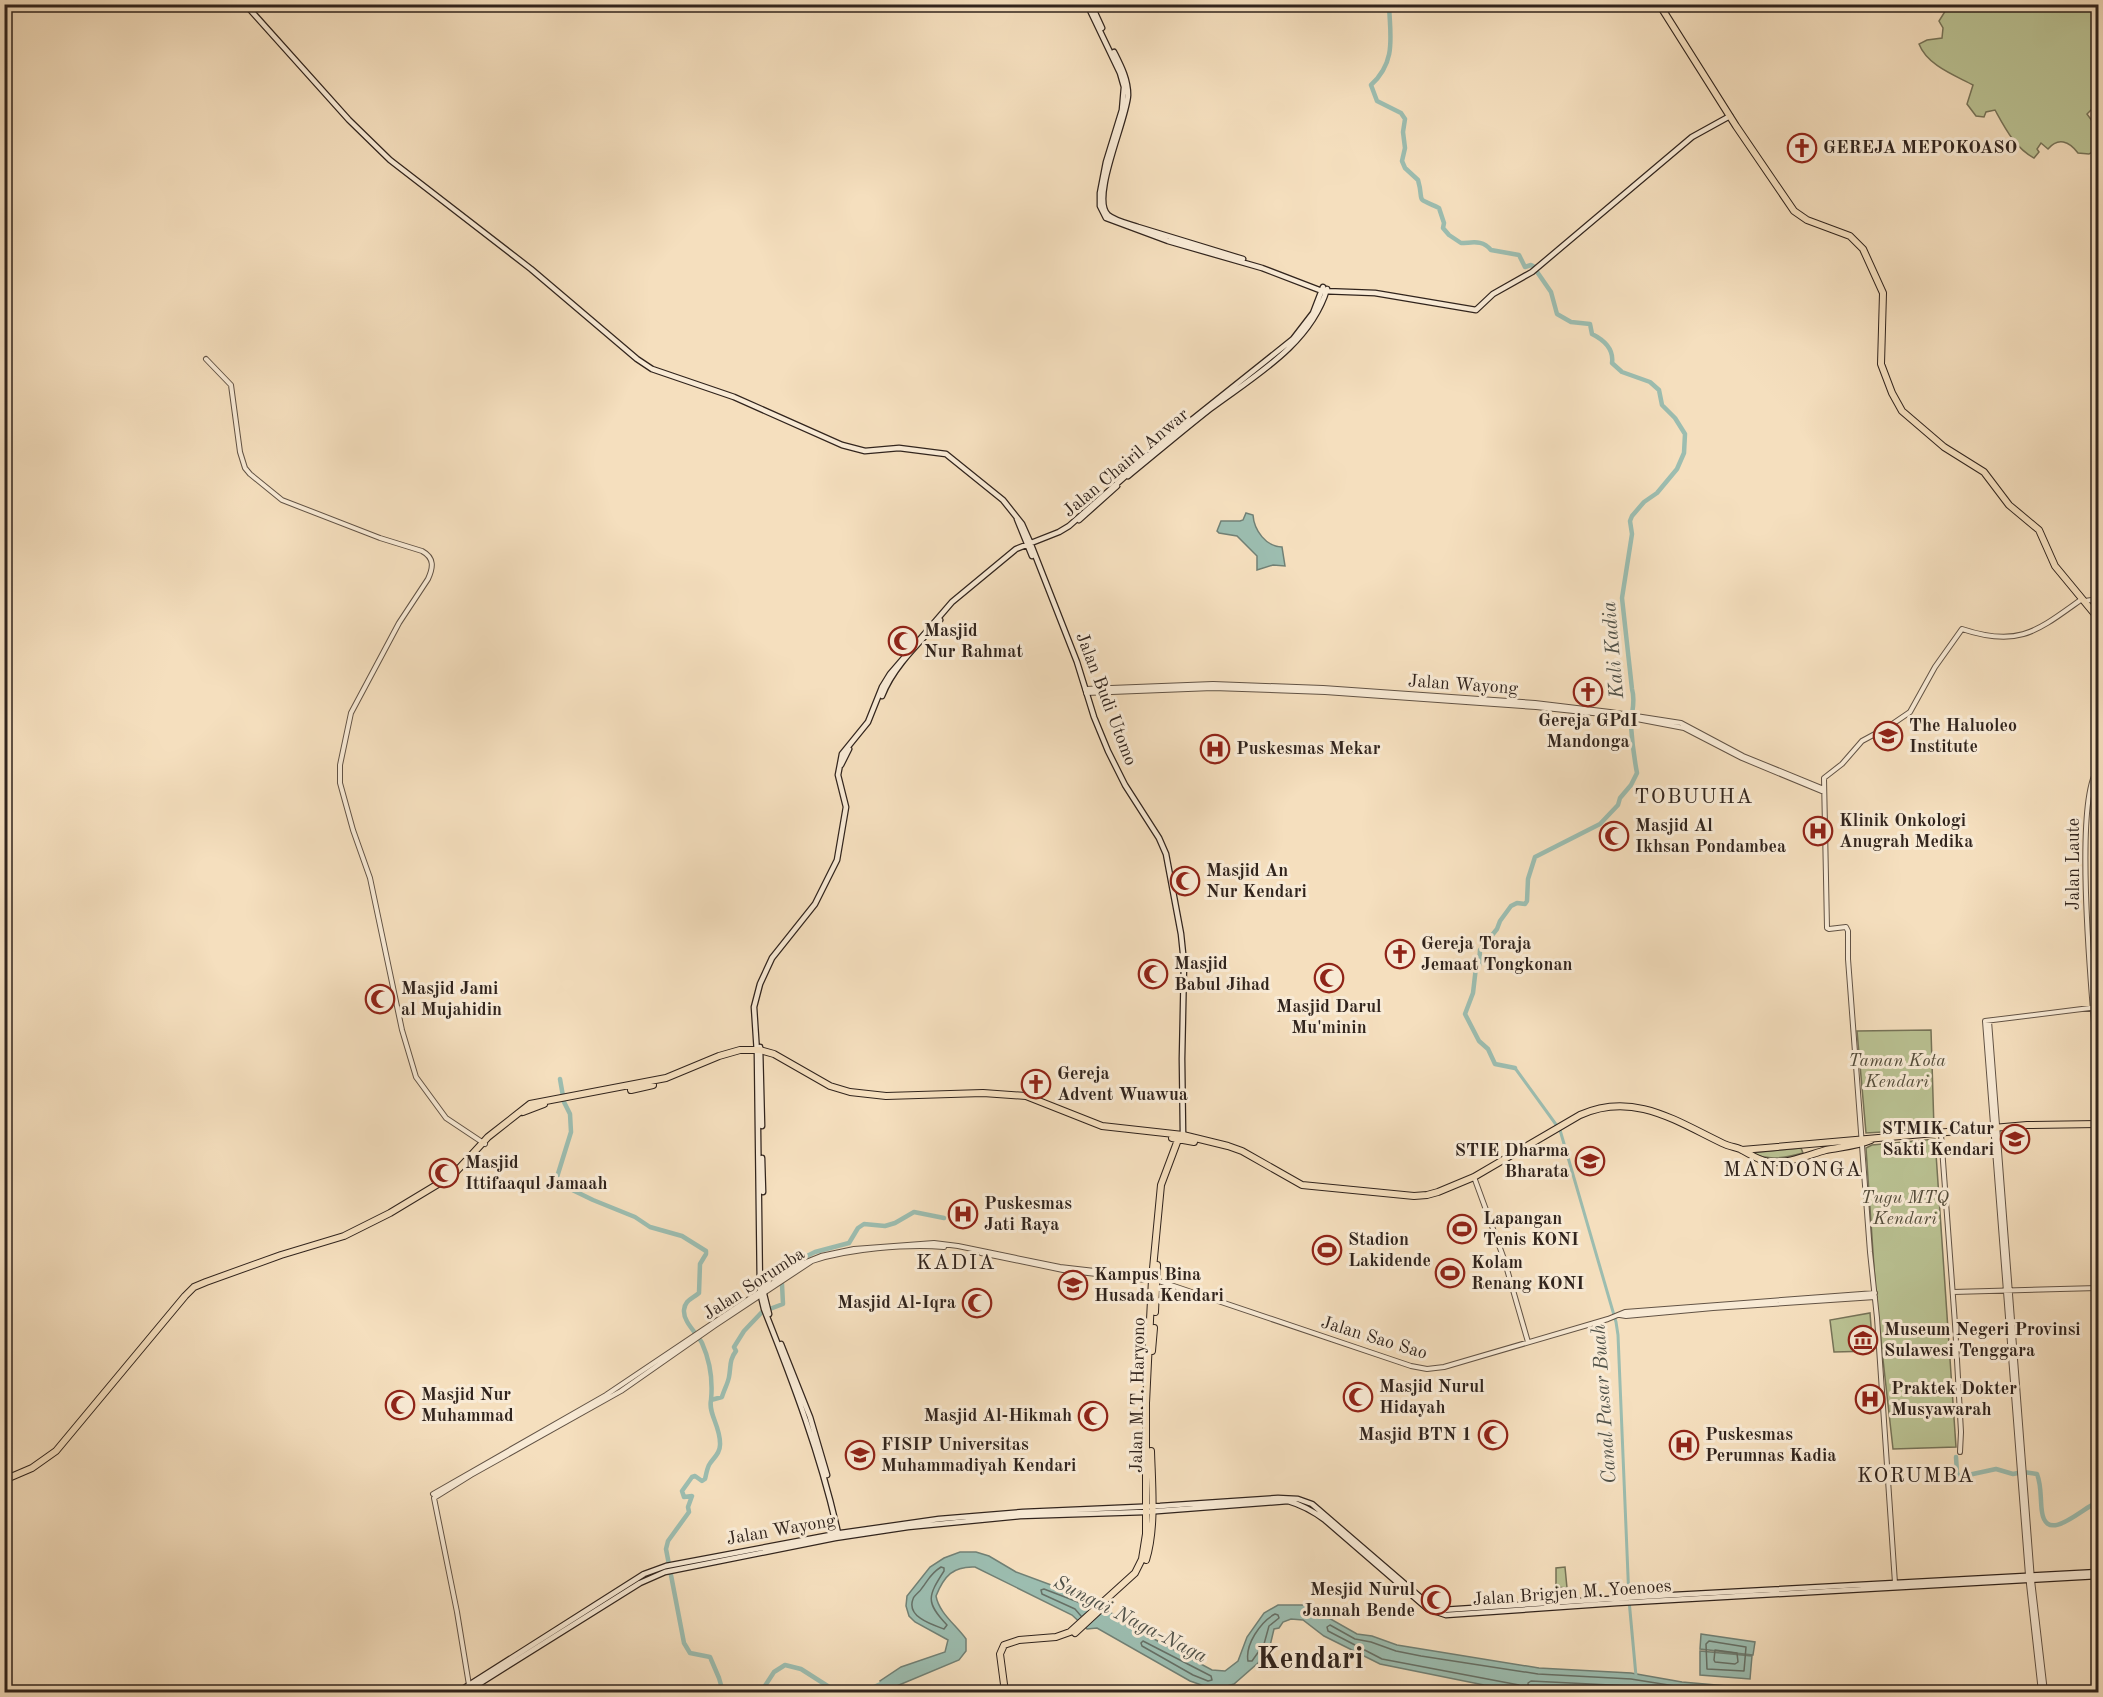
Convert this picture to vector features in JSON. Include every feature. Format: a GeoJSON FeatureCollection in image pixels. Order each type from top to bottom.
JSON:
{"type":"FeatureCollection","features":[{"type":"Feature","properties":{"kind":"highway"},"geometry":{"type":"LineString","coordinates":[[1659,4],[1794,211],[1807,220],[1850,236],[1863,249],[1883,292],[1881,364],[1900,409],[1944,447],[1984,472],[2009,505],[2039,530],[2055,566],[2098,618]]}},
{"type":"Feature","properties":{"kind":"highway"},"geometry":{"type":"LineString","coordinates":[[4,1482],[51,1456],[84,1421],[190,1291],[199,1284],[344,1237],[448,1183],[465,1171],[484,1143],[527,1110],[563,1099],[645,1088],[683,1076],[740,1052],[759,1051],[784,1059],[835,1088],[858,1093],[894,1097],[983,1093],[1026,1096],[1108,1129],[1181,1136],[1244,1153],[1294,1182],[1313,1187],[1422,1196],[1474,1177],[1562,1124],[1601,1108],[1629,1107],[1667,1115],[1728,1146],[1750,1152],[1770,1162],[1786,1162],[1862,1141]]}},
{"type":"Feature","properties":{"kind":"highway"},"geometry":{"type":"LineString","coordinates":[[1750,1152],[2027,1125],[2098,1124]]}},
{"type":"Feature","properties":{"kind":"highway","name":"Jalan M.T. Haryono"},"geometry":{"type":"LineString","coordinates":[[1007,1692],[1000,1654],[1004,1645],[1019,1640],[1056,1637],[1080,1627],[1141,1570],[1148,1552],[1154,1279],[1163,1193],[1181,1136]]}},
{"type":"Feature","properties":{"kind":"main road","name":"Jalan Budi Utomo"},"geometry":{"type":"LineString","coordinates":[[245,4],[349,120],[390,160],[531,270],[652,369],[715,390],[825,439],[859,450],[872,452],[899,448],[946,454],[998,495],[1017,519],[1047,585],[1112,761],[1159,838],[1168,860],[1184,963],[1181,1136]]}},
{"type":"Feature","properties":{"kind":"main road"},"geometry":{"type":"LineString","coordinates":[[1089,4],[1123,69],[1128,87],[1127,104],[1108,162],[1103,202],[1105,210],[1111,217],[1171,238],[1247,260],[1325,290],[1376,293],[1476,310],[1483,301],[1498,290],[1534,270],[1692,137],[1730,116]]}},
{"type":"Feature","properties":{"kind":"main road","name":"Jalan Chairil Anwar"},"geometry":{"type":"LineString","coordinates":[[839,1532],[810,1418],[761,1293],[759,1051],[755,1017],[758,990],[772,958],[815,904],[837,860],[846,807],[838,775],[842,754],[868,722],[882,687],[890,674],[940,615],[1007,555],[1069,526],[1131,470],[1295,342],[1316,315],[1325,290]]}},
{"type":"Feature","properties":{"kind":"main road","name":"Jalan Brigjen M. Yoenoes"},"geometry":{"type":"LineString","coordinates":[[1148,1509],[1258,1501],[1288,1501],[1305,1507],[1325,1520],[1383,1567],[1428,1609],[1446,1615],[1633,1600],[2030,1578]]}},
{"type":"Feature","properties":{"kind":"main road","name":"Jalan Wayong"},"geometry":{"type":"LineString","coordinates":[[783,1546],[839,1532],[920,1521],[992,1514],[1148,1509]]}},
{"type":"Feature","properties":{"kind":"main road","name":"Jalan Wayong"},"geometry":{"type":"LineString","coordinates":[[466,1692],[644,1575],[670,1568],[783,1546],[960,1521],[1148,1509]]}},
{"type":"Feature","properties":{"kind":"main road"},"geometry":{"type":"LineString","coordinates":[[2030,1578],[2098,1574]]}},
{"type":"Feature","properties":{"kind":"main road","name":"Jalan Brigjen M. Yoenoes"},"geometry":{"type":"LineString","coordinates":[[1822,1589],[1896,1583],[2030,1578]]}},
{"type":"Feature","properties":{"kind":"main road","name":"Jalan Wayong"},"geometry":{"type":"LineString","coordinates":[[458,1692],[534,1646]]}},
{"type":"Feature","properties":{"kind":"street"},"geometry":{"type":"LineString","coordinates":[[206,359],[231,385],[240,452],[245,468],[250,474],[282,500],[380,538],[422,551],[432,561],[432,572],[399,623],[351,712],[340,765],[340,783],[370,878],[399,1020],[416,1077],[446,1118],[484,1143]]}},
{"type":"Feature","properties":{"kind":"street"},"geometry":{"type":"LineString","coordinates":[[1896,1583],[1848,931],[1846,927],[1828,929],[1825,776],[1842,764],[1860,743],[1912,710],[1935,667],[1962,629],[1995,636],[2023,635],[2046,624],[2084,600],[2098,598]]}},
{"type":"Feature","properties":{"kind":"street","name":"Jalan Wayong"},"geometry":{"type":"LineString","coordinates":[[1086,691],[1213,688],[1363,692],[1542,704],[1681,723],[1743,756],[1824,791]]}},
{"type":"Feature","properties":{"kind":"street","name":"Jalan Laute"},"geometry":{"type":"LineString","coordinates":[[2098,769],[2092,782],[2085,828],[2098,1105]]}},
{"type":"Feature","properties":{"kind":"street"},"geometry":{"type":"LineString","coordinates":[[2043,1692],[2030,1578],[1987,1021],[2098,1006]]}},
{"type":"Feature","properties":{"kind":"street"},"geometry":{"type":"LineString","coordinates":[[1941,1134],[1953,1292],[1960,1452]]}},
{"type":"Feature","properties":{"kind":"street"},"geometry":{"type":"LineString","coordinates":[[1474,1177],[1501,1251],[1528,1342]]}},
{"type":"Feature","properties":{"kind":"street","name":"Jalan Sorumba"},"geometry":{"type":"LineString","coordinates":[[434,1496],[621,1391],[780,1279],[812,1259],[831,1253],[926,1245],[958,1246],[1026,1262],[1154,1279]]}},
{"type":"Feature","properties":{"kind":"street","name":"Jalan Sao Sao"},"geometry":{"type":"LineString","coordinates":[[1154,1279],[1295,1329],[1418,1368],[1436,1369],[1620,1315],[1875,1295]]}},
{"type":"Feature","properties":{"kind":"street"},"geometry":{"type":"LineString","coordinates":[[1953,1292],[2098,1288]]}},
{"type":"Feature","properties":{"kind":"street"},"geometry":{"type":"LineString","coordinates":[[469,1685],[434,1496],[517,1445],[576,1413],[698,1335]]}},
{"type":"Feature","properties":{"kind":"green space"},"geometry":{"type":"Polygon","coordinates":[[[1949,5],[2098,5],[2098,105],[2087,114],[2098,129],[2098,148],[2089,154],[2078,153],[2063,142],[2056,143],[2048,149],[2041,143],[2037,149],[2039,152],[2034,158],[2016,143],[1995,110],[1986,112],[1984,117],[1976,116],[1967,104],[1973,85],[1935,64],[1919,44],[1927,40],[1942,38],[1943,28],[1939,21],[1949,5]]]}},
{"type":"Feature","properties":{"kind":"green space","name":"Taman Kota Kendari"},"geometry":{"type":"Polygon","coordinates":[[[1931,1030],[1934,1129],[1866,1133],[1857,1031],[1931,1030]]]}},
{"type":"Feature","properties":{"kind":"green space","name":"Tugu MTQ Kendari"},"geometry":{"type":"Polygon","coordinates":[[[1935,1139],[1956,1447],[1893,1449],[1876,1297],[1866,1148],[1872,1145],[1935,1139]]]}},
{"type":"Feature","properties":{"kind":"green space"},"geometry":{"type":"Polygon","coordinates":[[[1801,1148],[1803,1153],[1783,1157],[1771,1158],[1751,1153],[1801,1148]]]}},
{"type":"Feature","properties":{"kind":"green space"},"geometry":{"type":"Polygon","coordinates":[[[1870,1313],[1873,1351],[1834,1352],[1830,1320],[1870,1313]]]}},
{"type":"Feature","properties":{"kind":"green space"},"geometry":{"type":"Polygon","coordinates":[[[1565,1567],[1567,1588],[1556,1587],[1556,1568],[1565,1567]]]}},
{"type":"Feature","properties":{"kind":"water"},"geometry":{"type":"Polygon","coordinates":[[[1246,513],[1253,515],[1258,532],[1266,541],[1282,547],[1285,566],[1273,565],[1257,570],[1257,556],[1237,536],[1217,531],[1221,521],[1240,521],[1246,513]]]}},
{"type":"Feature","properties":{"kind":"water","name":"Kolam Renang KONI"},"geometry":{"type":"Polygon","coordinates":[[[1450,1262],[1458,1281],[1451,1284],[1442,1266],[1450,1262]]]}},
{"type":"Feature","properties":{"kind":"water"},"geometry":{"type":"Polygon","coordinates":[[[960,1552],[976,1552],[989,1556],[1016,1572],[1097,1602],[1126,1624],[1212,1670],[1225,1671],[1238,1661],[1247,1637],[1264,1613],[1278,1605],[1306,1605],[1357,1634],[1372,1636],[1397,1645],[1539,1668],[1631,1673],[1682,1682],[1751,1688],[1916,1692],[1534,1692],[1484,1685],[1380,1664],[1324,1636],[1303,1620],[1291,1619],[1274,1629],[1270,1646],[1258,1663],[1234,1684],[1220,1688],[1207,1687],[1190,1681],[1097,1628],[1087,1629],[1072,1615],[975,1567],[955,1570],[942,1583],[936,1596],[944,1613],[966,1639],[966,1651],[959,1660],[887,1690],[880,1681],[901,1667],[945,1652],[948,1640],[915,1622],[909,1616],[906,1606],[907,1596],[930,1567],[960,1552]]]}},
{"type":"Feature","properties":{"kind":"water"},"geometry":{"type":"Polygon","coordinates":[[[1701,1634],[1755,1642],[1753,1655],[1700,1649],[1701,1634]]]}},
{"type":"Feature","properties":{"kind":"water"},"geometry":{"type":"Polygon","coordinates":[[[1700,1651],[1752,1656],[1750,1679],[1700,1675],[1700,1651]]]}},
{"type":"Feature","properties":{"kind":"waterway","name":"Kali Kadia"},"geometry":{"type":"LineString","coordinates":[[1389,4],[1390,48],[1385,67],[1371,85],[1377,101],[1401,113],[1405,119],[1403,132],[1405,148],[1402,161],[1405,168],[1418,180],[1421,198],[1439,208],[1444,223],[1443,228],[1461,243],[1480,243],[1491,250],[1519,255],[1525,267],[1533,266],[1551,292],[1557,314],[1571,322],[1590,324],[1592,334],[1610,349],[1612,363],[1622,372],[1650,382],[1659,390],[1662,405],[1675,418],[1685,434],[1684,453],[1677,469],[1657,493],[1644,502],[1630,521],[1632,534],[1622,598],[1634,699],[1631,726],[1637,773],[1620,798],[1618,805],[1600,824],[1535,857],[1528,879],[1527,901],[1525,904],[1517,903],[1511,906],[1497,929],[1480,950],[1473,993],[1465,1014],[1479,1041],[1488,1049],[1495,1064],[1515,1068]]}},
{"type":"Feature","properties":{"kind":"waterway","name":"Canal Pasar Buah"},"geometry":{"type":"LineString","coordinates":[[1515,1068],[1560,1130],[1616,1322],[1629,1600],[1636,1676]]}},
{"type":"Feature","properties":{"kind":"waterway"},"geometry":{"type":"LineString","coordinates":[[560,1079],[564,1102],[570,1114],[571,1132],[557,1177],[558,1183],[635,1217],[650,1227],[682,1236],[706,1251],[700,1264],[699,1293],[687,1302],[684,1314],[702,1343],[707,1357],[711,1378],[711,1400]]}},
{"type":"Feature","properties":{"kind":"waterway"},"geometry":{"type":"LineString","coordinates":[[723,1692],[710,1657],[690,1653],[684,1643],[666,1549],[668,1541],[689,1512],[688,1507],[692,1496],[684,1497],[682,1491],[692,1477],[695,1476],[702,1481],[705,1479],[709,1465],[719,1451],[720,1438],[711,1410],[711,1400],[722,1397],[731,1361],[736,1351],[734,1347],[744,1331],[762,1312],[783,1304],[782,1284],[777,1271],[815,1252],[849,1243],[858,1228],[864,1224],[885,1226],[914,1212],[944,1218]]}},
{"type":"Feature","properties":{"kind":"waterway"},"geometry":{"type":"LineString","coordinates":[[1956,1457],[1959,1477],[1996,1469],[2013,1474],[2023,1472],[2037,1474],[2042,1512],[2045,1521],[2051,1525],[2058,1525],[2098,1502]]}},
{"type":"Feature","properties":{"kind":"waterway","name":"Sungai Naga-Naga"},"geometry":{"type":"LineString","coordinates":[[761,1692],[774,1672],[785,1665],[801,1669],[837,1692]]}},
{"type":"Feature","properties":{"kind":"waterway","name":"Sungai Naga-Naga"},"geometry":{"type":"LineString","coordinates":[[863,1692],[885,1682]]}},
{"type":"Feature","properties":{"kind":"waterway","name":"Sungai Naga-Naga"},"geometry":{"type":"LineString","coordinates":[[593,1692],[614,1692]]}},
{"type":"Feature","properties":{"kind":"place","name":"GEREJA MEPOKOASO"},"geometry":{"type":"Point","coordinates":[1802,148]}},
{"type":"Feature","properties":{"kind":"place","name":"Masjid Nur Rahmat"},"geometry":{"type":"Point","coordinates":[903,641]}},
{"type":"Feature","properties":{"kind":"place","name":"Gereja GPdI Mandonga"},"geometry":{"type":"Point","coordinates":[1588,692]}},
{"type":"Feature","properties":{"kind":"place","name":"The Haluoleo Institute"},"geometry":{"type":"Point","coordinates":[1888,736]}},
{"type":"Feature","properties":{"kind":"place","name":"Puskesmas Mekar"},"geometry":{"type":"Point","coordinates":[1215,749]}},
{"type":"Feature","properties":{"kind":"place","name":"Klinik Onkologi Anugrah Medika"},"geometry":{"type":"Point","coordinates":[1818,831]}},
{"type":"Feature","properties":{"kind":"place","name":"Masjid Al Ikhsan Pondambea"},"geometry":{"type":"Point","coordinates":[1614,836]}},
{"type":"Feature","properties":{"kind":"place","name":"Masjid An Nur Kendari"},"geometry":{"type":"Point","coordinates":[1185,881]}},
{"type":"Feature","properties":{"kind":"place","name":"Gereja Toraja Jemaat Tongkonan"},"geometry":{"type":"Point","coordinates":[1400,954]}},
{"type":"Feature","properties":{"kind":"place","name":"Masjid Babul Jihad"},"geometry":{"type":"Point","coordinates":[1153,974]}},
{"type":"Feature","properties":{"kind":"place","name":"Masjid Darul Mu'minin"},"geometry":{"type":"Point","coordinates":[1329,978]}},
{"type":"Feature","properties":{"kind":"place","name":"Masjid Jami al Mujahidin"},"geometry":{"type":"Point","coordinates":[380,999]}},
{"type":"Feature","properties":{"kind":"place","name":"Gereja Advent Wuawua"},"geometry":{"type":"Point","coordinates":[1036,1084]}},
{"type":"Feature","properties":{"kind":"place","name":"STMIK Catur Sakti Kendari"},"geometry":{"type":"Point","coordinates":[2015,1139]}},
{"type":"Feature","properties":{"kind":"place","name":"STIE Dharma Bharata"},"geometry":{"type":"Point","coordinates":[1590,1161]}},
{"type":"Feature","properties":{"kind":"place","name":"Masjid Ittifaaqul Jamaah"},"geometry":{"type":"Point","coordinates":[444,1173]}},
{"type":"Feature","properties":{"kind":"place","name":"Puskesmas Jati Raya"},"geometry":{"type":"Point","coordinates":[963,1214]}},
{"type":"Feature","properties":{"kind":"place","name":"Lapangan Tenis KONI"},"geometry":{"type":"Point","coordinates":[1462,1229]}},
{"type":"Feature","properties":{"kind":"place","name":"Stadion Lakidende"},"geometry":{"type":"Point","coordinates":[1327,1250]}},
{"type":"Feature","properties":{"kind":"place","name":"Kolam Renang KONI"},"geometry":{"type":"Point","coordinates":[1450,1273]}},
{"type":"Feature","properties":{"kind":"place","name":"Kampus Bina Husada Kendari"},"geometry":{"type":"Point","coordinates":[1073,1285]}},
{"type":"Feature","properties":{"kind":"place","name":"Masjid Al-Iqra"},"geometry":{"type":"Point","coordinates":[977,1303]}},
{"type":"Feature","properties":{"kind":"place","name":"Museum Negeri Provinsi Sulawesi Tenggara"},"geometry":{"type":"Point","coordinates":[1863,1340]}},
{"type":"Feature","properties":{"kind":"place","name":"Masjid Nurul Hidayah"},"geometry":{"type":"Point","coordinates":[1358,1397]}},
{"type":"Feature","properties":{"kind":"place","name":"Praktek Dokter Musyawarah"},"geometry":{"type":"Point","coordinates":[1870,1399]}},
{"type":"Feature","properties":{"kind":"place","name":"Masjid Nur Muhammad"},"geometry":{"type":"Point","coordinates":[400,1405]}},
{"type":"Feature","properties":{"kind":"place","name":"Masjid Al-Hikmah"},"geometry":{"type":"Point","coordinates":[1093,1416]}},
{"type":"Feature","properties":{"kind":"place","name":"Masjid BTN 1"},"geometry":{"type":"Point","coordinates":[1493,1435]}},
{"type":"Feature","properties":{"kind":"place","name":"Puskesmas Perumnas Kadia"},"geometry":{"type":"Point","coordinates":[1684,1445]}},
{"type":"Feature","properties":{"kind":"place","name":"FISIP Universitas Muhammadiyah Kendari"},"geometry":{"type":"Point","coordinates":[860,1455]}},
{"type":"Feature","properties":{"kind":"place","name":"Mesjid Nurul Jannah Bende"},"geometry":{"type":"Point","coordinates":[1436,1600]}},
{"type":"Feature","properties":{"kind":"district","name":"TOBUUHA"},"geometry":{"type":"Point","coordinates":[1694,797]}},
{"type":"Feature","properties":{"kind":"district","name":"MANDONGA"},"geometry":{"type":"Point","coordinates":[1793,1170]}},
{"type":"Feature","properties":{"kind":"district","name":"KADIA"},"geometry":{"type":"Point","coordinates":[956,1263]}},
{"type":"Feature","properties":{"kind":"district","name":"KORUMBA"},"geometry":{"type":"Point","coordinates":[1916,1476]}},
{"type":"Feature","properties":{"kind":"district","name":"Kendari"},"geometry":{"type":"Point","coordinates":[1310,1660]}}]}
